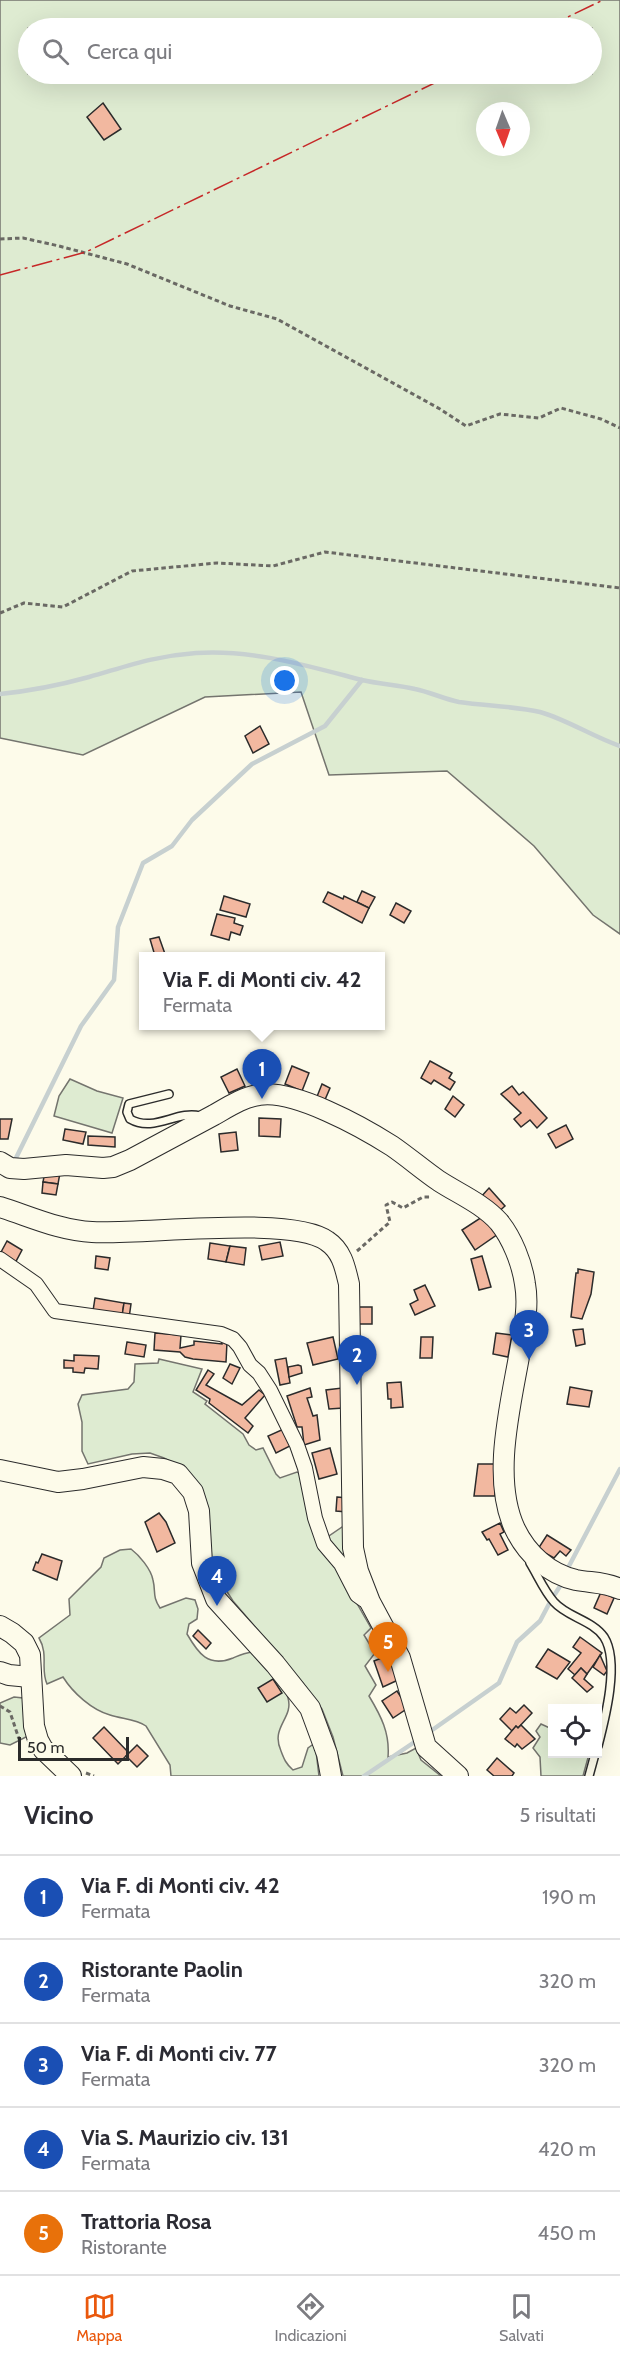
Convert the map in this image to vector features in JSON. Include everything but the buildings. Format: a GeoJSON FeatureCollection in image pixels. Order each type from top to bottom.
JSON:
{"type":"FeatureCollection","features":[{"type":"Feature","properties":{"kind":"street"},"geometry":{"type":"LineString","coordinates":[[0,1162],[10,1168],[56,1165],[88,1168],[113,1167],[246,1098],[260,1094],[275,1094],[300,1099],[358,1126],[487,1210],[500,1223],[513,1246],[522,1270],[526,1300],[526,1318],[508,1417],[504,1472],[505,1498],[515,1528],[530,1552],[544,1565],[576,1580],[599,1581],[620,1589]]}},
{"type":"Feature","properties":{"kind":"street"},"geometry":{"type":"LineString","coordinates":[[0,1207],[69,1229],[88,1232],[202,1229],[299,1230],[326,1239],[336,1249],[342,1259],[349,1284],[353,1548],[358,1571],[369,1599],[400,1658],[426,1747],[458,1776]]}},
{"type":"Feature","properties":{"kind":"street"},"geometry":{"type":"LineString","coordinates":[[0,1259],[36,1284],[55,1311],[221,1334],[233,1340],[270,1390],[297,1445],[305,1468],[315,1518],[324,1544],[341,1564],[357,1596],[364,1600],[369,1599]]}},
{"type":"Feature","properties":{"kind":"street"},"geometry":{"type":"LineString","coordinates":[[0,1470],[58,1482],[143,1467],[163,1468],[178,1474],[194,1492],[199,1511],[202,1563],[216,1599],[275,1664],[310,1708],[327,1754],[331,1776]]}},
{"type":"Feature","properties":{"kind":"street"},"geometry":{"type":"LineString","coordinates":[[0,1626],[12,1632],[24,1643],[30,1655],[34,1726],[38,1740],[43,1749],[71,1776]]}},
{"type":"Feature","properties":{"kind":"street"},"geometry":{"type":"LineString","coordinates":[[0,1672],[30,1677]]}},
{"type":"Feature","properties":{"kind":"lane"},"geometry":{"type":"LineString","coordinates":[[170,1094],[129,1104],[127,1112],[130,1119],[142,1124],[157,1124],[199,1115],[203,1120]]}},
{"type":"Feature","properties":{"kind":"lane"},"geometry":{"type":"LineString","coordinates":[[530,1552],[530,1563],[555,1603],[604,1636],[610,1657],[611,1694],[602,1727]]}},
{"type":"Feature","properties":{"kind":"lane"},"geometry":{"type":"LineString","coordinates":[[589,1776],[594,1758]]}},
{"type":"Feature","properties":{"kind":"path"},"geometry":{"type":"LineString","coordinates":[[0,239],[23,238],[127,264],[230,306],[277,319],[440,409],[466,426],[500,414],[539,418],[561,408],[602,419],[620,428]]}},
{"type":"Feature","properties":{"kind":"path"},"geometry":{"type":"LineString","coordinates":[[0,613],[24,603],[63,607],[132,571],[217,563],[273,566],[324,552],[620,588]]}},
{"type":"Feature","properties":{"kind":"path"},"geometry":{"type":"LineString","coordinates":[[342,1259],[358,1251],[390,1222],[386,1209],[388,1203],[396,1203],[404,1208],[423,1197],[430,1196],[438,1200]]}},
{"type":"Feature","properties":{"kind":"green space"},"geometry":{"type":"Polygon","coordinates":[[[0,0],[620,0],[620,934],[593,915],[534,846],[447,771],[329,775],[301,692],[205,697],[83,755],[0,738],[0,0]]]}},
{"type":"Feature","properties":{"kind":"green space"},"geometry":{"type":"Polygon","coordinates":[[[70,1079],[97,1091],[123,1098],[112,1133],[54,1116],[59,1096],[70,1079]]]}},
{"type":"Feature","properties":{"kind":"green space"},"geometry":{"type":"Polygon","coordinates":[[[159,1359],[202,1369],[193,1392],[207,1401],[205,1404],[243,1434],[249,1445],[256,1450],[263,1448],[280,1478],[297,1472],[300,1474],[320,1542],[345,1525],[355,1600],[371,1628],[364,1635],[375,1653],[365,1666],[376,1685],[369,1696],[384,1725],[388,1740],[388,1757],[407,1753],[416,1748],[421,1760],[441,1776],[343,1776],[333,1737],[322,1709],[233,1601],[215,1573],[208,1544],[180,1467],[150,1453],[132,1454],[88,1464],[82,1451],[82,1422],[78,1404],[82,1395],[128,1389],[134,1382],[135,1364],[158,1363],[159,1359]]]}},
{"type":"Feature","properties":{"kind":"green space"},"geometry":{"type":"Polygon","coordinates":[[[131,1549],[150,1571],[155,1597],[160,1608],[186,1598],[195,1600],[198,1609],[197,1619],[189,1624],[187,1634],[200,1653],[210,1660],[224,1661],[252,1652],[277,1679],[285,1690],[289,1705],[278,1735],[278,1743],[283,1756],[293,1770],[302,1767],[308,1748],[315,1743],[319,1776],[171,1776],[170,1765],[146,1726],[96,1709],[78,1695],[63,1677],[47,1684],[42,1644],[39,1638],[70,1615],[69,1599],[101,1567],[104,1558],[120,1550],[131,1549]]]}},
{"type":"Feature","properties":{"kind":"green space"},"geometry":{"type":"Polygon","coordinates":[[[14,1697],[23,1698],[28,1736],[10,1745],[0,1743],[0,1703],[14,1697]]]}},
{"type":"Feature","properties":{"kind":"green space"},"geometry":{"type":"Polygon","coordinates":[[[541,1724],[548,1727],[548,1758],[588,1758],[583,1776],[541,1776],[540,1757],[533,1748],[540,1737],[536,1731],[541,1724]]]}},
{"type":"Feature","properties":{"kind":"waterway"},"geometry":{"type":"LineString","coordinates":[[0,694],[56,685],[167,656],[217,652],[280,660],[362,680],[415,689],[459,702],[540,712],[620,746]]}},
{"type":"Feature","properties":{"kind":"waterway"},"geometry":{"type":"LineString","coordinates":[[16,1158],[81,1026],[114,980],[118,927],[143,863],[172,846],[192,820],[252,764],[325,726],[362,680]]}},
{"type":"Feature","properties":{"kind":"waterway"},"geometry":{"type":"LineString","coordinates":[[569,1566],[620,1469]]}},
{"type":"Feature","properties":{"kind":"waterway"},"geometry":{"type":"LineString","coordinates":[[555,1594],[562,1583]]}},
{"type":"Feature","properties":{"kind":"waterway"},"geometry":{"type":"LineString","coordinates":[[428,1733],[499,1683],[517,1642],[540,1621],[549,1604]]}},
{"type":"Feature","properties":{"kind":"waterway"},"geometry":{"type":"LineString","coordinates":[[364,1776],[419,1739]]}},
{"type":"Feature","properties":{"kind":"power"},"geometry":{"type":"LineString","coordinates":[[566,18],[603,0]]}},
{"type":"Feature","properties":{"kind":"power"},"geometry":{"type":"LineString","coordinates":[[0,275],[86,252],[432,84]]}},
{"type":"Feature","properties":{"kind":"place","name":"Via F. di Monti civ. 42"},"geometry":{"type":"Point","coordinates":[262,1099]}},
{"type":"Feature","properties":{"kind":"place","name":"Via F. di Monti civ. 77"},"geometry":{"type":"Point","coordinates":[529,1360]}},
{"type":"Feature","properties":{"kind":"place","name":"Ristorante Paolin"},"geometry":{"type":"Point","coordinates":[357,1385]}},
{"type":"Feature","properties":{"kind":"place","name":"Via S. Maurizio civ. 131"},"geometry":{"type":"Point","coordinates":[217,1606]}},
{"type":"Feature","properties":{"kind":"place","name":"Trattoria Rosa"},"geometry":{"type":"Point","coordinates":[388,1672]}}]}
